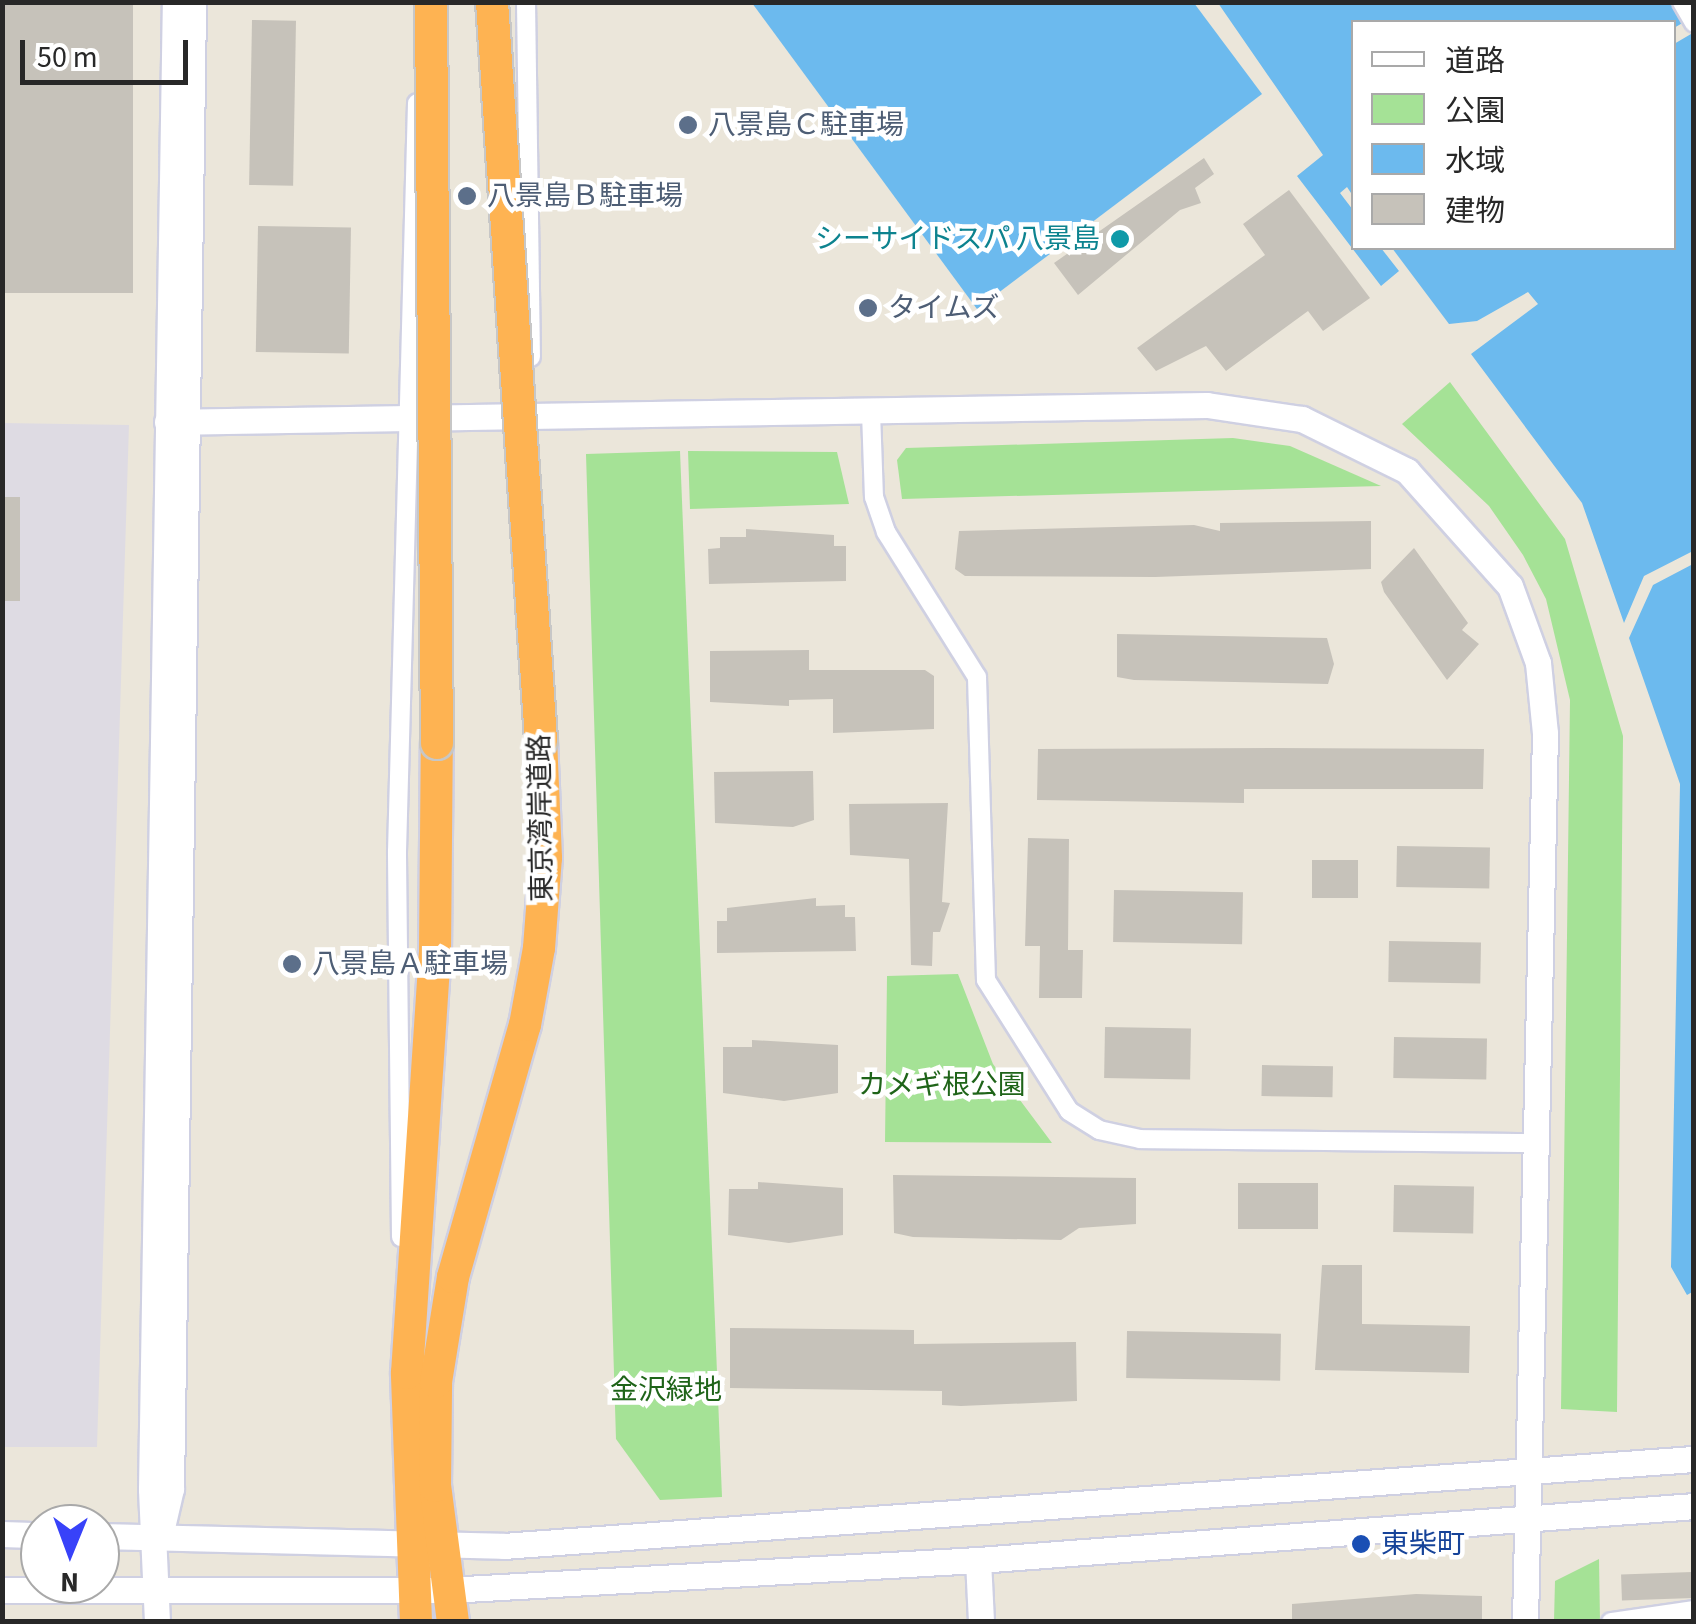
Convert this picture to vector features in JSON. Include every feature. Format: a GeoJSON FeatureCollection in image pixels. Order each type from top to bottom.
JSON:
{"type":"FeatureCollection","features":[{"type":"Feature","properties":{"kind":"highway","name":"東京湾岸道路"},"geometry":{"type":"LineString","coordinates":[[432,2],[435,953],[406,1373],[427,1544],[451,1606]]}},
{"type":"Feature","properties":{"kind":"highway","name":"東京湾岸道路"},"geometry":{"type":"LineString","coordinates":[[415,1606],[427,1544],[440,1350],[539,948],[546,858],[492,2]]}},
{"type":"Feature","properties":{"kind":"street"},"geometry":{"type":"LineString","coordinates":[[157,1622],[159,1538],[171,1489],[175,2]]}},
{"type":"Feature","properties":{"kind":"street"},"geometry":{"type":"LineString","coordinates":[[176,422],[193,2]]}},
{"type":"Feature","properties":{"kind":"street"},"geometry":{"type":"LineString","coordinates":[[406,1373],[397,852],[419,2]]}},
{"type":"Feature","properties":{"kind":"street"},"geometry":{"type":"LineString","coordinates":[[526,2],[532,418]]}},
{"type":"Feature","properties":{"kind":"street"},"geometry":{"type":"LineString","coordinates":[[1682,2],[1694,23]]}},
{"type":"Feature","properties":{"kind":"street"},"geometry":{"type":"LineString","coordinates":[[176,422],[1206,405],[1267,412],[1376,450],[1454,515],[1510,586],[1538,664],[1545,733],[1525,1622]]}},
{"type":"Feature","properties":{"kind":"street"},"geometry":{"type":"LineString","coordinates":[[871,412],[874,497],[886,532],[977,677],[986,980],[1069,1111],[1099,1130],[1140,1140],[1534,1143]]}},
{"type":"Feature","properties":{"kind":"street"},"geometry":{"type":"LineString","coordinates":[[120,1537],[427,1544],[1694,1459]]}},
{"type":"Feature","properties":{"kind":"street"},"geometry":{"type":"LineString","coordinates":[[2,1590],[451,1606],[978,1560],[1694,1506]]}},
{"type":"Feature","properties":{"kind":"street"},"geometry":{"type":"LineString","coordinates":[[978,1560],[981,1622]]}},
{"type":"Feature","properties":{"kind":"street"},"geometry":{"type":"LineString","coordinates":[[1611,1622],[1694,1610]]}},
{"type":"Feature","properties":{"kind":"shaded area"},"geometry":{"type":"Polygon","coordinates":[[[3,423],[129,425],[97,1447],[3,1447],[3,423]]]}},
{"type":"Feature","properties":{"kind":"green space"},"geometry":{"type":"Polygon","coordinates":[[[1450,382],[1565,539],[1623,736],[1617,1412],[1561,1409],[1570,700],[1546,599],[1523,555],[1489,506],[1402,424],[1450,382]]]}},
{"type":"Feature","properties":{"kind":"green space"},"geometry":{"type":"Polygon","coordinates":[[[1233,438],[1290,446],[1381,486],[902,499],[897,460],[906,448],[1233,438]]]}},
{"type":"Feature","properties":{"kind":"green space","name":"金沢緑地"},"geometry":{"type":"Polygon","coordinates":[[[680,451],[722,1497],[660,1500],[616,1439],[586,454],[680,451]]]}},
{"type":"Feature","properties":{"kind":"green space"},"geometry":{"type":"Polygon","coordinates":[[[688,451],[837,452],[849,504],[690,509],[688,451]]]}},
{"type":"Feature","properties":{"kind":"green space","name":"カメギ根公園"},"geometry":{"type":"Polygon","coordinates":[[[958,974],[993,1064],[1052,1143],[885,1142],[887,976],[958,974]]]}},
{"type":"Feature","properties":{"kind":"green space"},"geometry":{"type":"Polygon","coordinates":[[[1599,1559],[1600,1621],[1554,1621],[1555,1581],[1599,1559]]]}},
{"type":"Feature","properties":{"kind":"water"},"geometry":{"type":"Polygon","coordinates":[[[1672,2],[1684,22],[1676,27],[1676,20],[1351,20],[1351,193],[1347,187],[1340,193],[1351,207],[1351,247],[1297,176],[1323,155],[1218,3],[1672,2]]]}},
{"type":"Feature","properties":{"kind":"water"},"geometry":{"type":"Polygon","coordinates":[[[752,3],[1194,3],[1262,94],[977,309],[752,3]]]}},
{"type":"Feature","properties":{"kind":"water"},"geometry":{"type":"Polygon","coordinates":[[[1691,34],[1693,551],[1644,576],[1624,623],[1582,503],[1471,354],[1538,304],[1528,292],[1477,321],[1449,324],[1394,250],[1676,250],[1676,43],[1691,34]]]}},
{"type":"Feature","properties":{"kind":"water"},"geometry":{"type":"Polygon","coordinates":[[[1354,250],[1383,250],[1399,271],[1381,286],[1354,250]]]}},
{"type":"Feature","properties":{"kind":"water"},"geometry":{"type":"Polygon","coordinates":[[[1693,564],[1694,1291],[1687,1295],[1671,1267],[1680,784],[1629,638],[1653,585],[1693,564]]]}},
{"type":"Feature","properties":{"kind":"building"},"geometry":{"type":"Polygon","coordinates":[[[2,2],[133,2],[133,293],[2,293],[2,2]]]}},
{"type":"Feature","properties":{"kind":"building"},"geometry":{"type":"Polygon","coordinates":[[[252,20],[296,21],[293,186],[249,185],[252,20]]]}},
{"type":"Feature","properties":{"kind":"building","name":"シーサイドスパ 八景島"},"geometry":{"type":"Polygon","coordinates":[[[1204,158],[1214,174],[1195,188],[1201,203],[1180,210],[1078,295],[1054,263],[1204,158]]]}},
{"type":"Feature","properties":{"kind":"building"},"geometry":{"type":"Polygon","coordinates":[[[1289,190],[1370,298],[1323,331],[1308,311],[1226,371],[1206,346],[1156,371],[1137,348],[1265,255],[1243,224],[1289,190]]]}},
{"type":"Feature","properties":{"kind":"building"},"geometry":{"type":"Polygon","coordinates":[[[258,226],[351,228],[349,354],[256,352],[258,226]]]}},
{"type":"Feature","properties":{"kind":"building"},"geometry":{"type":"Polygon","coordinates":[[[2,497],[20,497],[20,601],[2,601],[2,497]]]}},
{"type":"Feature","properties":{"kind":"building"},"geometry":{"type":"Polygon","coordinates":[[[1371,521],[1371,569],[1155,577],[965,576],[955,569],[959,531],[1194,525],[1220,531],[1220,523],[1371,521]]]}},
{"type":"Feature","properties":{"kind":"building"},"geometry":{"type":"Polygon","coordinates":[[[746,529],[834,535],[834,546],[846,546],[846,581],[709,584],[708,549],[720,548],[720,537],[746,537],[746,529]]]}},
{"type":"Feature","properties":{"kind":"building"},"geometry":{"type":"Polygon","coordinates":[[[1414,548],[1468,623],[1462,630],[1479,644],[1447,680],[1384,592],[1381,582],[1414,548]]]}},
{"type":"Feature","properties":{"kind":"building"},"geometry":{"type":"Polygon","coordinates":[[[1117,634],[1327,638],[1334,664],[1328,684],[1134,680],[1117,677],[1117,634]]]}},
{"type":"Feature","properties":{"kind":"building"},"geometry":{"type":"Polygon","coordinates":[[[809,650],[809,670],[925,670],[934,676],[934,729],[833,733],[833,699],[789,700],[789,706],[710,702],[710,651],[809,650]]]}},
{"type":"Feature","properties":{"kind":"building"},"geometry":{"type":"Polygon","coordinates":[[[1038,749],[1484,749],[1483,789],[1244,789],[1244,803],[1037,800],[1038,749]]]}},
{"type":"Feature","properties":{"kind":"building"},"geometry":{"type":"Polygon","coordinates":[[[813,771],[814,820],[793,827],[715,823],[714,772],[813,771]]]}},
{"type":"Feature","properties":{"kind":"building"},"geometry":{"type":"Polygon","coordinates":[[[948,803],[942,902],[950,903],[940,932],[933,932],[932,966],[911,965],[909,859],[850,855],[849,804],[948,803]]]}},
{"type":"Feature","properties":{"kind":"building"},"geometry":{"type":"Polygon","coordinates":[[[1028,838],[1069,839],[1068,950],[1083,950],[1082,998],[1039,998],[1040,946],[1025,946],[1028,838]]]}},
{"type":"Feature","properties":{"kind":"building"},"geometry":{"type":"Polygon","coordinates":[[[1397,846],[1490,848],[1489,889],[1396,887],[1397,846]]]}},
{"type":"Feature","properties":{"kind":"building"},"geometry":{"type":"Polygon","coordinates":[[[1312,860],[1358,860],[1358,898],[1312,898],[1312,860]]]}},
{"type":"Feature","properties":{"kind":"building"},"geometry":{"type":"Polygon","coordinates":[[[1114,890],[1243,892],[1242,944],[1113,942],[1114,890]]]}},
{"type":"Feature","properties":{"kind":"building"},"geometry":{"type":"Polygon","coordinates":[[[816,898],[816,906],[845,905],[845,917],[855,917],[856,951],[717,953],[717,921],[727,921],[727,908],[816,898]]]}},
{"type":"Feature","properties":{"kind":"building"},"geometry":{"type":"Polygon","coordinates":[[[1389,941],[1481,943],[1480,984],[1388,982],[1389,941]]]}},
{"type":"Feature","properties":{"kind":"building"},"geometry":{"type":"Polygon","coordinates":[[[1105,1027],[1191,1029],[1190,1079],[1104,1078],[1105,1027]]]}},
{"type":"Feature","properties":{"kind":"building"},"geometry":{"type":"Polygon","coordinates":[[[1394,1037],[1487,1039],[1486,1080],[1393,1078],[1394,1037]]]}},
{"type":"Feature","properties":{"kind":"building"},"geometry":{"type":"Polygon","coordinates":[[[752,1040],[838,1045],[838,1093],[784,1101],[723,1093],[723,1047],[752,1047],[752,1040]]]}},
{"type":"Feature","properties":{"kind":"building"},"geometry":{"type":"Polygon","coordinates":[[[1262,1065],[1333,1066],[1332,1097],[1261,1096],[1262,1065]]]}},
{"type":"Feature","properties":{"kind":"building"},"geometry":{"type":"Polygon","coordinates":[[[893,1175],[1136,1178],[1136,1224],[1079,1228],[1061,1240],[913,1237],[894,1233],[893,1175]]]}},
{"type":"Feature","properties":{"kind":"building"},"geometry":{"type":"Polygon","coordinates":[[[758,1182],[843,1188],[843,1235],[789,1243],[728,1235],[729,1189],[758,1189],[758,1182]]]}},
{"type":"Feature","properties":{"kind":"building"},"geometry":{"type":"Polygon","coordinates":[[[1238,1183],[1318,1183],[1318,1229],[1238,1229],[1238,1183]]]}},
{"type":"Feature","properties":{"kind":"building"},"geometry":{"type":"Polygon","coordinates":[[[1394,1185],[1474,1186],[1473,1233],[1393,1232],[1394,1185]]]}},
{"type":"Feature","properties":{"kind":"building"},"geometry":{"type":"Polygon","coordinates":[[[1322,1265],[1362,1265],[1362,1324],[1470,1326],[1469,1373],[1315,1370],[1322,1265]]]}},
{"type":"Feature","properties":{"kind":"building"},"geometry":{"type":"Polygon","coordinates":[[[730,1328],[914,1330],[914,1344],[1076,1342],[1077,1401],[961,1406],[942,1405],[942,1391],[730,1388],[730,1328]]]}},
{"type":"Feature","properties":{"kind":"building"},"geometry":{"type":"Polygon","coordinates":[[[1127,1331],[1281,1334],[1280,1381],[1126,1378],[1127,1331]]]}},
{"type":"Feature","properties":{"kind":"building"},"geometry":{"type":"Polygon","coordinates":[[[1692,1572],[1693,1598],[1622,1600],[1621,1574],[1692,1572]]]}},
{"type":"Feature","properties":{"kind":"building"},"geometry":{"type":"Polygon","coordinates":[[[1416,1594],[1482,1596],[1482,1622],[1292,1622],[1292,1604],[1416,1594]]]}},
{"type":"Feature","properties":{"kind":"place","name":"八景島Ｃ駐車場"},"geometry":{"type":"Point","coordinates":[688,125]}},
{"type":"Feature","properties":{"kind":"place","name":"八景島Ｂ駐車場"},"geometry":{"type":"Point","coordinates":[467,196]}},
{"type":"Feature","properties":{"kind":"place","name":"シーサイドスパ 八景島"},"geometry":{"type":"Point","coordinates":[1120,239]}},
{"type":"Feature","properties":{"kind":"place","name":"タイムズ"},"geometry":{"type":"Point","coordinates":[868,308]}},
{"type":"Feature","properties":{"kind":"place","name":"八景島Ａ駐車場"},"geometry":{"type":"Point","coordinates":[292,964]}},
{"type":"Feature","properties":{"kind":"place","name":"東柴町"},"geometry":{"type":"Point","coordinates":[1361,1544]}}]}
